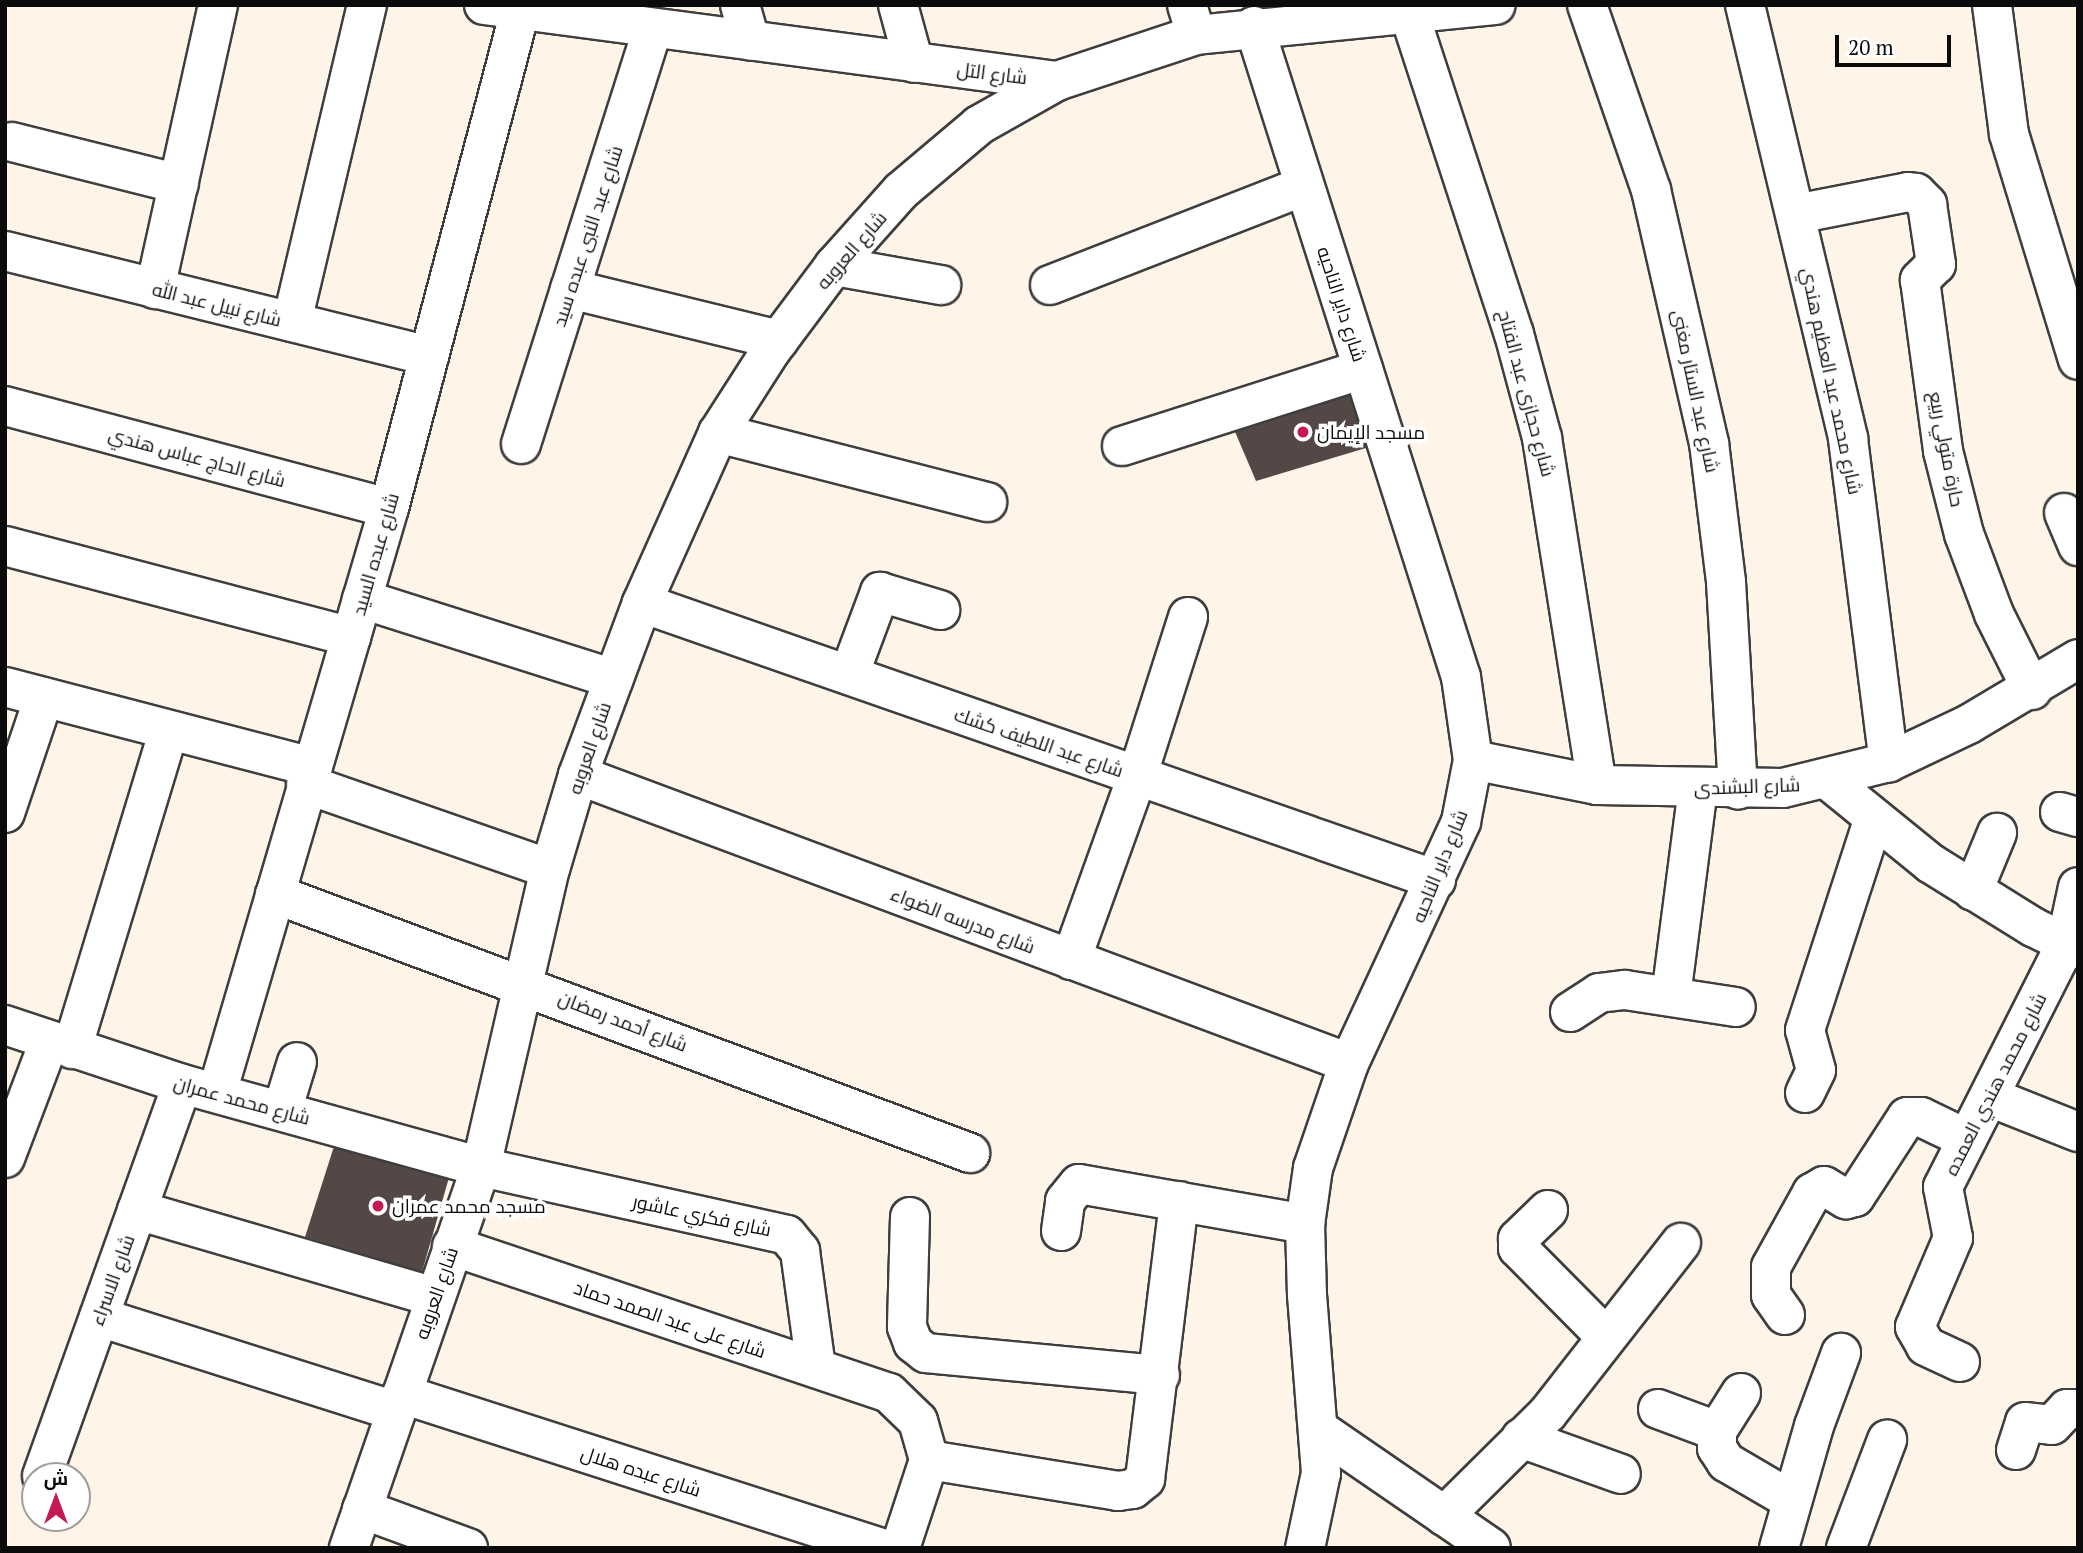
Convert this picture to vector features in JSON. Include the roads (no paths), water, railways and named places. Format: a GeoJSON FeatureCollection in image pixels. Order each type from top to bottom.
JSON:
{"type":"FeatureCollection","features":[{"type":"Feature","properties":{"kind":"street"},"geometry":{"type":"LineString","coordinates":[[155,289],[218,5]]}},
{"type":"Feature","properties":{"kind":"street"},"geometry":{"type":"LineString","coordinates":[[292,322],[367,5]]}},
{"type":"Feature","properties":{"kind":"street"},"geometry":{"type":"LineString","coordinates":[[740,5],[750,41]]}},
{"type":"Feature","properties":{"kind":"street"},"geometry":{"type":"LineString","coordinates":[[898,5],[914,63]]}},
{"type":"Feature","properties":{"kind":"street","name":"شارع التل"},"geometry":{"type":"LineString","coordinates":[[502,8],[574,12],[653,28],[1057,81],[1191,20],[1254,26],[1496,5]]}},
{"type":"Feature","properties":{"kind":"street","name":"شارع عبد الستار مغنى"},"geometry":{"type":"LineString","coordinates":[[1587,5],[1651,190],[1709,443],[1722,536],[1738,790]]}},
{"type":"Feature","properties":{"kind":"street","name":"شارع محمد عبد العظيم هندي"},"geometry":{"type":"LineString","coordinates":[[1745,5],[1848,439],[1889,762]]}},
{"type":"Feature","properties":{"kind":"street"},"geometry":{"type":"LineString","coordinates":[[1992,5],[2009,134],[2078,360]]}},
{"type":"Feature","properties":{"kind":"street","name":"شارع عبده السيد"},"geometry":{"type":"LineString","coordinates":[[199,1088],[275,894],[389,508],[429,356],[502,8]]}},
{"type":"Feature","properties":{"kind":"street","name":"شارع حجازى عبد الفتاح"},"geometry":{"type":"LineString","coordinates":[[1404,11],[1514,334],[1539,425],[1597,785]]}},
{"type":"Feature","properties":{"kind":"street","name":"شارع داير الناحيه"},"geometry":{"type":"LineString","coordinates":[[1254,26],[1461,677],[1473,760],[1461,822],[1349,1063],[1317,1155],[1306,1224],[1312,1381],[1321,1431],[1321,1473],[1305,1548]]}},
{"type":"Feature","properties":{"kind":"street","name":"شارع عبد النبى عبده سيد"},"geometry":{"type":"LineString","coordinates":[[521,444],[653,28]]}},
{"type":"Feature","properties":{"kind":"street","name":"شارع العروبه"},"geometry":{"type":"LineString","coordinates":[[349,1548],[481,1167],[550,869],[578,775],[642,603],[718,433],[779,340],[834,266],[901,191],[979,125],[1057,81]]}},
{"type":"Feature","properties":{"kind":"street"},"geometry":{"type":"LineString","coordinates":[[12,142],[179,184]]}},
{"type":"Feature","properties":{"kind":"street"},"geometry":{"type":"LineString","coordinates":[[1050,285],[1304,186]]}},
{"type":"Feature","properties":{"kind":"street","name":"حارة متولي ربيع"},"geometry":{"type":"LineString","coordinates":[[1796,214],[1908,192],[1916,193],[1927,204],[1936,264],[1920,280],[1943,451],[1972,556],[1994,614],[2032,690]]}},
{"type":"Feature","properties":{"kind":"street","name":"شارع نبيل عبد الله"},"geometry":{"type":"LineString","coordinates":[[5,251],[429,356]]}},
{"type":"Feature","properties":{"kind":"street"},"geometry":{"type":"LineString","coordinates":[[834,266],[941,285]]}},
{"type":"Feature","properties":{"kind":"street"},"geometry":{"type":"LineString","coordinates":[[570,289],[779,340]]}},
{"type":"Feature","properties":{"kind":"street"},"geometry":{"type":"LineString","coordinates":[[1122,446],[1363,369]]}},
{"type":"Feature","properties":{"kind":"street","name":"شارع الحاج عباس هندي"},"geometry":{"type":"LineString","coordinates":[[5,405],[389,508]]}},
{"type":"Feature","properties":{"kind":"street"},"geometry":{"type":"LineString","coordinates":[[718,433],[987,502]]}},
{"type":"Feature","properties":{"kind":"street"},"geometry":{"type":"LineString","coordinates":[[5,546],[351,637]]}},
{"type":"Feature","properties":{"kind":"street"},"geometry":{"type":"LineString","coordinates":[[849,675],[880,592],[940,610]]}},
{"type":"Feature","properties":{"kind":"street"},"geometry":{"type":"LineString","coordinates":[[362,599],[614,679]]}},
{"type":"Feature","properties":{"kind":"street","name":"شارع عبد اللطيف كشك"},"geometry":{"type":"LineString","coordinates":[[642,603],[1436,880]]}},
{"type":"Feature","properties":{"kind":"street"},"geometry":{"type":"LineString","coordinates":[[1071,960],[1137,777],[1188,617]]}},
{"type":"Feature","properties":{"kind":"street","name":"شارع البشندى"},"geometry":{"type":"LineString","coordinates":[[1473,760],[1597,785],[1738,790],[1828,780],[1889,762],[2032,690],[2078,659]]}},
{"type":"Feature","properties":{"kind":"street"},"geometry":{"type":"LineString","coordinates":[[5,687],[169,730],[309,776],[550,869]]}},
{"type":"Feature","properties":{"kind":"street"},"geometry":{"type":"LineString","coordinates":[[5,813],[44,697]]}},
{"type":"Feature","properties":{"kind":"street"},"geometry":{"type":"LineString","coordinates":[[5,1158],[60,1046],[169,730]]}},
{"type":"Feature","properties":{"kind":"street","name":"شارع مدرسه الضواء"},"geometry":{"type":"LineString","coordinates":[[578,775],[1349,1063]]}},
{"type":"Feature","properties":{"kind":"street"},"geometry":{"type":"LineString","coordinates":[[1828,780],[1873,821],[1973,891],[2072,946]]}},
{"type":"Feature","properties":{"kind":"street"},"geometry":{"type":"LineString","coordinates":[[1671,996],[1698,789]]}},
{"type":"Feature","properties":{"kind":"street"},"geometry":{"type":"LineString","coordinates":[[1805,1093],[1816,1065],[1805,1030],[1873,821]]}},
{"type":"Feature","properties":{"kind":"street"},"geometry":{"type":"LineString","coordinates":[[1973,891],[1997,833]]}},
{"type":"Feature","properties":{"kind":"street","name":"شارع محمد هندي العمده"},"geometry":{"type":"LineString","coordinates":[[1960,1362],[1926,1346],[1915,1327],[1953,1238],[1943,1187],[2072,946],[2078,887]]}},
{"type":"Feature","properties":{"kind":"street","name":"شارع أحمد رمضان"},"geometry":{"type":"LineString","coordinates":[[275,894],[522,983],[970,1153]]}},
{"type":"Feature","properties":{"kind":"street"},"geometry":{"type":"LineString","coordinates":[[1570,1012],[1598,993],[1625,990],[1736,1007]]}},
{"type":"Feature","properties":{"kind":"street","name":"شارع محمد عمران"},"geometry":{"type":"LineString","coordinates":[[5,1025],[60,1046],[199,1088],[481,1167]]}},
{"type":"Feature","properties":{"kind":"street"},"geometry":{"type":"LineString","coordinates":[[282,1111],[298,1062]]}},
{"type":"Feature","properties":{"kind":"street","name":"شارع الاسراء"},"geometry":{"type":"LineString","coordinates":[[47,1462],[137,1210],[199,1088]]}},
{"type":"Feature","properties":{"kind":"street"},"geometry":{"type":"LineString","coordinates":[[1990,1097],[2078,1132]]}},
{"type":"Feature","properties":{"kind":"street"},"geometry":{"type":"LineString","coordinates":[[1784,1315],[1770,1295],[1771,1267],[1812,1193],[1824,1186],[1846,1199],[1855,1197],[1907,1117],[1921,1117],[1967,1139]]}},
{"type":"Feature","properties":{"kind":"street","name":"شارع فكري عاشور"},"geometry":{"type":"LineString","coordinates":[[481,1167],[787,1235],[800,1251],[816,1368]]}},
{"type":"Feature","properties":{"kind":"street"},"geometry":{"type":"LineString","coordinates":[[1061,1231],[1065,1201],[1079,1184],[1306,1224]]}},
{"type":"Feature","properties":{"kind":"street"},"geometry":{"type":"LineString","coordinates":[[900,1548],[929,1460],[1118,1490],[1133,1489],[1145,1479],[1160,1374],[1179,1200]]}},
{"type":"Feature","properties":{"kind":"street"},"geometry":{"type":"LineString","coordinates":[[137,1210],[435,1297]]}},
{"type":"Feature","properties":{"kind":"street"},"geometry":{"type":"LineString","coordinates":[[1548,1210],[1518,1239],[1518,1248],[1606,1336]]}},
{"type":"Feature","properties":{"kind":"street"},"geometry":{"type":"LineString","coordinates":[[910,1217],[907,1327],[913,1343],[926,1353],[1160,1374]]}},
{"type":"Feature","properties":{"kind":"street"},"geometry":{"type":"LineString","coordinates":[[1444,1516],[1548,1413],[1681,1243]]}},
{"type":"Feature","properties":{"kind":"street","name":"شارع على عبد الصمد حماد"},"geometry":{"type":"LineString","coordinates":[[452,1246],[889,1393],[918,1421],[929,1460]]}},
{"type":"Feature","properties":{"kind":"street","name":"شارع عبده هلال"},"geometry":{"type":"LineString","coordinates":[[99,1317],[399,1403],[881,1548]]}},
{"type":"Feature","properties":{"kind":"street"},"geometry":{"type":"LineString","coordinates":[[1779,1548],[1791,1500],[1840,1353]]}},
{"type":"Feature","properties":{"kind":"street"},"geometry":{"type":"LineString","coordinates":[[1741,1393],[1717,1431],[1717,1448],[1726,1462],[1791,1500]]}},
{"type":"Feature","properties":{"kind":"street"},"geometry":{"type":"LineString","coordinates":[[1658,1409],[1717,1431]]}},
{"type":"Feature","properties":{"kind":"street"},"geometry":{"type":"LineString","coordinates":[[2016,1450],[2025,1422],[2052,1425],[2067,1409],[2078,1409]]}},
{"type":"Feature","properties":{"kind":"street"},"geometry":{"type":"LineString","coordinates":[[1321,1431],[1491,1548]]}},
{"type":"Feature","properties":{"kind":"street"},"geometry":{"type":"LineString","coordinates":[[1521,1438],[1622,1474]]}},
{"type":"Feature","properties":{"kind":"street"},"geometry":{"type":"LineString","coordinates":[[1846,1548],[1887,1440]]}},
{"type":"Feature","properties":{"kind":"street"},"geometry":{"type":"LineString","coordinates":[[362,1509],[468,1548]]}},
{"type":"Feature","properties":{"kind":"place","name":"مسجد الإيمان"},"geometry":{"type":"Point","coordinates":[1303,432]}},
{"type":"Feature","properties":{"kind":"place","name":"مسجد محمد عمران"},"geometry":{"type":"Point","coordinates":[378,1206]}}]}
